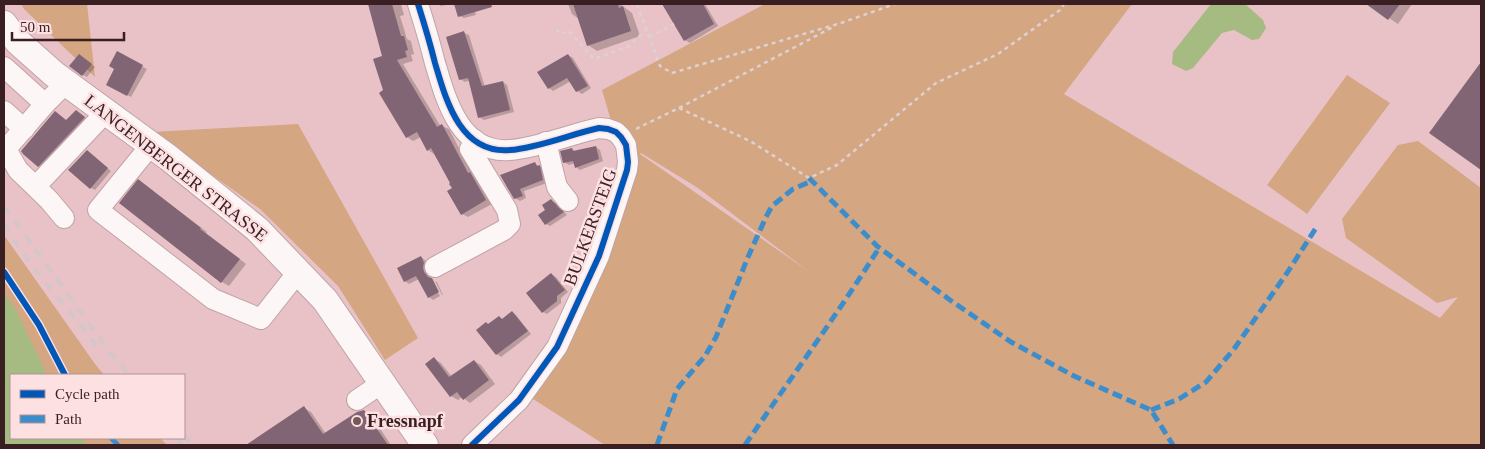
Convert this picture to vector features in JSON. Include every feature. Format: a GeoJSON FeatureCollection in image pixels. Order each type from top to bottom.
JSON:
{"type":"FeatureCollection","features":[{"type":"Feature","properties":{"kind":"main road","name":"LANGENBERGER STRASSE"},"geometry":{"type":"LineString","coordinates":[[4,24],[18,42],[54,74],[151,145],[257,229],[325,300],[425,445]]}},
{"type":"Feature","properties":{"kind":"street"},"geometry":{"type":"LineString","coordinates":[[418,4],[446,100],[454,116],[475,140],[496,150],[510,150],[599,128],[616,132],[621,137]]}},
{"type":"Feature","properties":{"kind":"street"},"geometry":{"type":"LineString","coordinates":[[4,67],[45,104]]}},
{"type":"Feature","properties":{"kind":"street"},"geometry":{"type":"LineString","coordinates":[[64,218],[36,186],[18,170],[6,149],[66,82]]}},
{"type":"Feature","properties":{"kind":"street"},"geometry":{"type":"LineString","coordinates":[[4,110],[24,129]]}},
{"type":"Feature","properties":{"kind":"street"},"geometry":{"type":"LineString","coordinates":[[36,186],[106,112]]}},
{"type":"Feature","properties":{"kind":"street","name":"BULKERSTEIG"},"geometry":{"type":"LineString","coordinates":[[472,445],[519,400],[557,347],[599,256],[628,170],[628,153],[621,137]]}},
{"type":"Feature","properties":{"kind":"street"},"geometry":{"type":"LineString","coordinates":[[435,267],[504,230],[510,224],[507,210],[470,149],[475,140]]}},
{"type":"Feature","properties":{"kind":"street"},"geometry":{"type":"LineString","coordinates":[[546,142],[557,187],[568,201]]}},
{"type":"Feature","properties":{"kind":"street"},"geometry":{"type":"LineString","coordinates":[[151,145],[98,210],[214,299],[261,319],[298,272]]}},
{"type":"Feature","properties":{"kind":"street"},"geometry":{"type":"LineString","coordinates":[[357,400],[382,383]]}},
{"type":"Feature","properties":{"kind":"path"},"geometry":{"type":"LineString","coordinates":[[637,4],[660,66],[672,73],[841,23],[895,4]]}},
{"type":"Feature","properties":{"kind":"path"},"geometry":{"type":"LineString","coordinates":[[679,108],[750,141],[809,178],[837,166],[936,83],[998,54],[1060,10],[1064,4]]}},
{"type":"Feature","properties":{"kind":"path"},"geometry":{"type":"LineString","coordinates":[[621,137],[841,23]]}},
{"type":"Feature","properties":{"kind":"path"},"geometry":{"type":"LineString","coordinates":[[650,37],[674,24]]}},
{"type":"Feature","properties":{"kind":"path"},"geometry":{"type":"LineString","coordinates":[[557,28],[559,34],[569,31],[594,59],[629,46],[647,28]]}},
{"type":"Feature","properties":{"kind":"shaded area"},"geometry":{"type":"Polygon","coordinates":[[[21,4],[87,4],[95,77],[24,9],[21,4]]]}},
{"type":"Feature","properties":{"kind":"shaded area"},"geometry":{"type":"Polygon","coordinates":[[[765,4],[1132,4],[1064,94],[1440,318],[1458,297],[1437,303],[1346,238],[1342,219],[1398,145],[1418,141],[1481,188],[1481,445],[605,445],[530,397],[631,168],[612,124],[602,90],[765,4]],[[640,154],[808,271],[698,188],[640,154]]]}},
{"type":"Feature","properties":{"kind":"shaded area"},"geometry":{"type":"Polygon","coordinates":[[[1211,4],[1245,4],[1263,20],[1266,28],[1259,39],[1252,40],[1234,30],[1222,33],[1193,68],[1186,71],[1172,64],[1173,52],[1211,4]]]}},
{"type":"Feature","properties":{"kind":"shaded area"},"geometry":{"type":"Polygon","coordinates":[[[1347,75],[1390,103],[1307,214],[1267,185],[1347,75]]]}},
{"type":"Feature","properties":{"kind":"shaded area"},"geometry":{"type":"Polygon","coordinates":[[[298,124],[418,338],[385,360],[338,286],[260,209],[152,132],[298,124]]]}},
{"type":"Feature","properties":{"kind":"shaded area"},"geometry":{"type":"Polygon","coordinates":[[[4,235],[103,374],[10,374],[10,439],[161,439],[167,445],[4,445],[4,235]]]}},
{"type":"Feature","properties":{"kind":"shaded area"},"geometry":{"type":"Polygon","coordinates":[[[4,292],[16,310],[47,374],[10,374],[10,439],[82,439],[86,445],[4,445],[4,292]]]}},
{"type":"Feature","properties":{"kind":"building"},"geometry":{"type":"Polygon","coordinates":[[[368,4],[392,4],[401,36],[404,36],[408,50],[405,51],[407,57],[397,60],[437,127],[442,124],[468,173],[470,172],[486,200],[461,215],[447,191],[452,188],[450,183],[431,148],[427,151],[417,132],[406,138],[379,93],[383,90],[373,59],[382,56],[368,4]]]}},
{"type":"Feature","properties":{"kind":"building"},"geometry":{"type":"Polygon","coordinates":[[[454,4],[491,4],[492,7],[458,17],[454,4]]]}},
{"type":"Feature","properties":{"kind":"building"},"geometry":{"type":"Polygon","coordinates":[[[573,4],[618,4],[619,8],[623,6],[631,31],[587,46],[573,4]]]}},
{"type":"Feature","properties":{"kind":"building"},"geometry":{"type":"Polygon","coordinates":[[[662,4],[703,4],[714,24],[684,41],[662,4]]]}},
{"type":"Feature","properties":{"kind":"building"},"geometry":{"type":"Polygon","coordinates":[[[1366,4],[1400,4],[1388,20],[1366,4]]]}},
{"type":"Feature","properties":{"kind":"building"},"geometry":{"type":"Polygon","coordinates":[[[464,31],[482,86],[503,81],[510,110],[478,118],[468,78],[459,80],[446,37],[464,31]]]}},
{"type":"Feature","properties":{"kind":"building"},"geometry":{"type":"Polygon","coordinates":[[[117,51],[143,65],[127,96],[106,85],[114,69],[109,66],[117,51]]]}},
{"type":"Feature","properties":{"kind":"building"},"geometry":{"type":"Polygon","coordinates":[[[79,54],[92,64],[82,76],[69,66],[79,54]]]}},
{"type":"Feature","properties":{"kind":"building"},"geometry":{"type":"Polygon","coordinates":[[[568,54],[588,86],[576,92],[567,78],[548,89],[537,72],[568,54]]]}},
{"type":"Feature","properties":{"kind":"building"},"geometry":{"type":"Polygon","coordinates":[[[1481,62],[1481,170],[1429,133],[1481,62]]]}},
{"type":"Feature","properties":{"kind":"building"},"geometry":{"type":"Polygon","coordinates":[[[76,110],[85,117],[38,167],[23,154],[21,151],[55,111],[66,120],[76,110]]]}},
{"type":"Feature","properties":{"kind":"building"},"geometry":{"type":"Polygon","coordinates":[[[596,146],[599,159],[575,168],[573,161],[563,163],[560,151],[572,148],[573,151],[596,146]]]}},
{"type":"Feature","properties":{"kind":"building"},"geometry":{"type":"Polygon","coordinates":[[[87,150],[108,168],[90,189],[68,170],[87,150]]]}},
{"type":"Feature","properties":{"kind":"building"},"geometry":{"type":"Polygon","coordinates":[[[535,162],[537,166],[540,165],[543,180],[520,189],[523,196],[514,199],[500,175],[535,162]]]}},
{"type":"Feature","properties":{"kind":"building"},"geometry":{"type":"Polygon","coordinates":[[[138,179],[240,259],[221,283],[119,203],[138,179]]]}},
{"type":"Feature","properties":{"kind":"building"},"geometry":{"type":"Polygon","coordinates":[[[551,199],[564,212],[545,225],[538,215],[545,210],[542,205],[551,199]]]}},
{"type":"Feature","properties":{"kind":"building"},"geometry":{"type":"Polygon","coordinates":[[[421,256],[424,263],[424,272],[428,277],[432,278],[439,292],[428,298],[416,276],[404,282],[397,268],[421,256]]]}},
{"type":"Feature","properties":{"kind":"building"},"geometry":{"type":"Polygon","coordinates":[[[551,273],[565,290],[557,296],[557,301],[542,313],[526,293],[551,273]]]}},
{"type":"Feature","properties":{"kind":"building"},"geometry":{"type":"Polygon","coordinates":[[[512,311],[528,331],[496,355],[476,330],[486,322],[488,324],[499,316],[502,319],[512,311]]]}},
{"type":"Feature","properties":{"kind":"building"},"geometry":{"type":"Polygon","coordinates":[[[434,357],[449,377],[474,360],[489,380],[463,400],[457,392],[450,397],[425,364],[434,357]]]}},
{"type":"Feature","properties":{"kind":"building"},"geometry":{"type":"Polygon","coordinates":[[[304,406],[323,434],[357,412],[364,410],[388,445],[246,445],[304,406]]]}},
{"type":"Feature","properties":{"kind":"railway"},"geometry":{"type":"LineString","coordinates":[[4,206],[111,354],[129,374]]}},
{"type":"Feature","properties":{"kind":"railway"},"geometry":{"type":"LineString","coordinates":[[4,224],[24,255],[99,349]]}},
{"type":"Feature","properties":{"kind":"railway"},"geometry":{"type":"LineString","coordinates":[[185,436],[193,445]]}},
{"type":"Feature","properties":{"kind":"railway"},"geometry":{"type":"LineString","coordinates":[[177,439],[183,445]]}},
{"type":"Feature","properties":{"kind":"marked path"},"geometry":{"type":"LineString","coordinates":[[809,178],[877,246],[1011,342],[1074,376],[1151,410],[1173,445]]}},
{"type":"Feature","properties":{"kind":"marked path"},"geometry":{"type":"LineString","coordinates":[[657,445],[677,389],[705,356],[716,337],[748,257],[772,206],[793,189],[812,181]]}},
{"type":"Feature","properties":{"kind":"marked path"},"geometry":{"type":"LineString","coordinates":[[1151,410],[1179,399],[1206,382],[1234,349],[1316,228]]}},
{"type":"Feature","properties":{"kind":"marked path"},"geometry":{"type":"LineString","coordinates":[[745,445],[879,248]]}},
{"type":"Feature","properties":{"kind":"marked path"},"geometry":{"type":"LineString","coordinates":[[112,439],[118,445]]}},
{"type":"Feature","properties":{"kind":"cycle path"},"geometry":{"type":"LineString","coordinates":[[418,4],[439,78],[450,108],[467,134],[479,143],[493,149],[521,149],[599,128],[616,132],[626,145],[627,170],[599,256],[557,347],[519,400],[472,445]]}},
{"type":"Feature","properties":{"kind":"cycle path"},"geometry":{"type":"LineString","coordinates":[[4,272],[39,325],[64,374]]}},
{"type":"Feature","properties":{"kind":"place","name":"Fressnapf"},"geometry":{"type":"Point","coordinates":[357,421]}}]}
